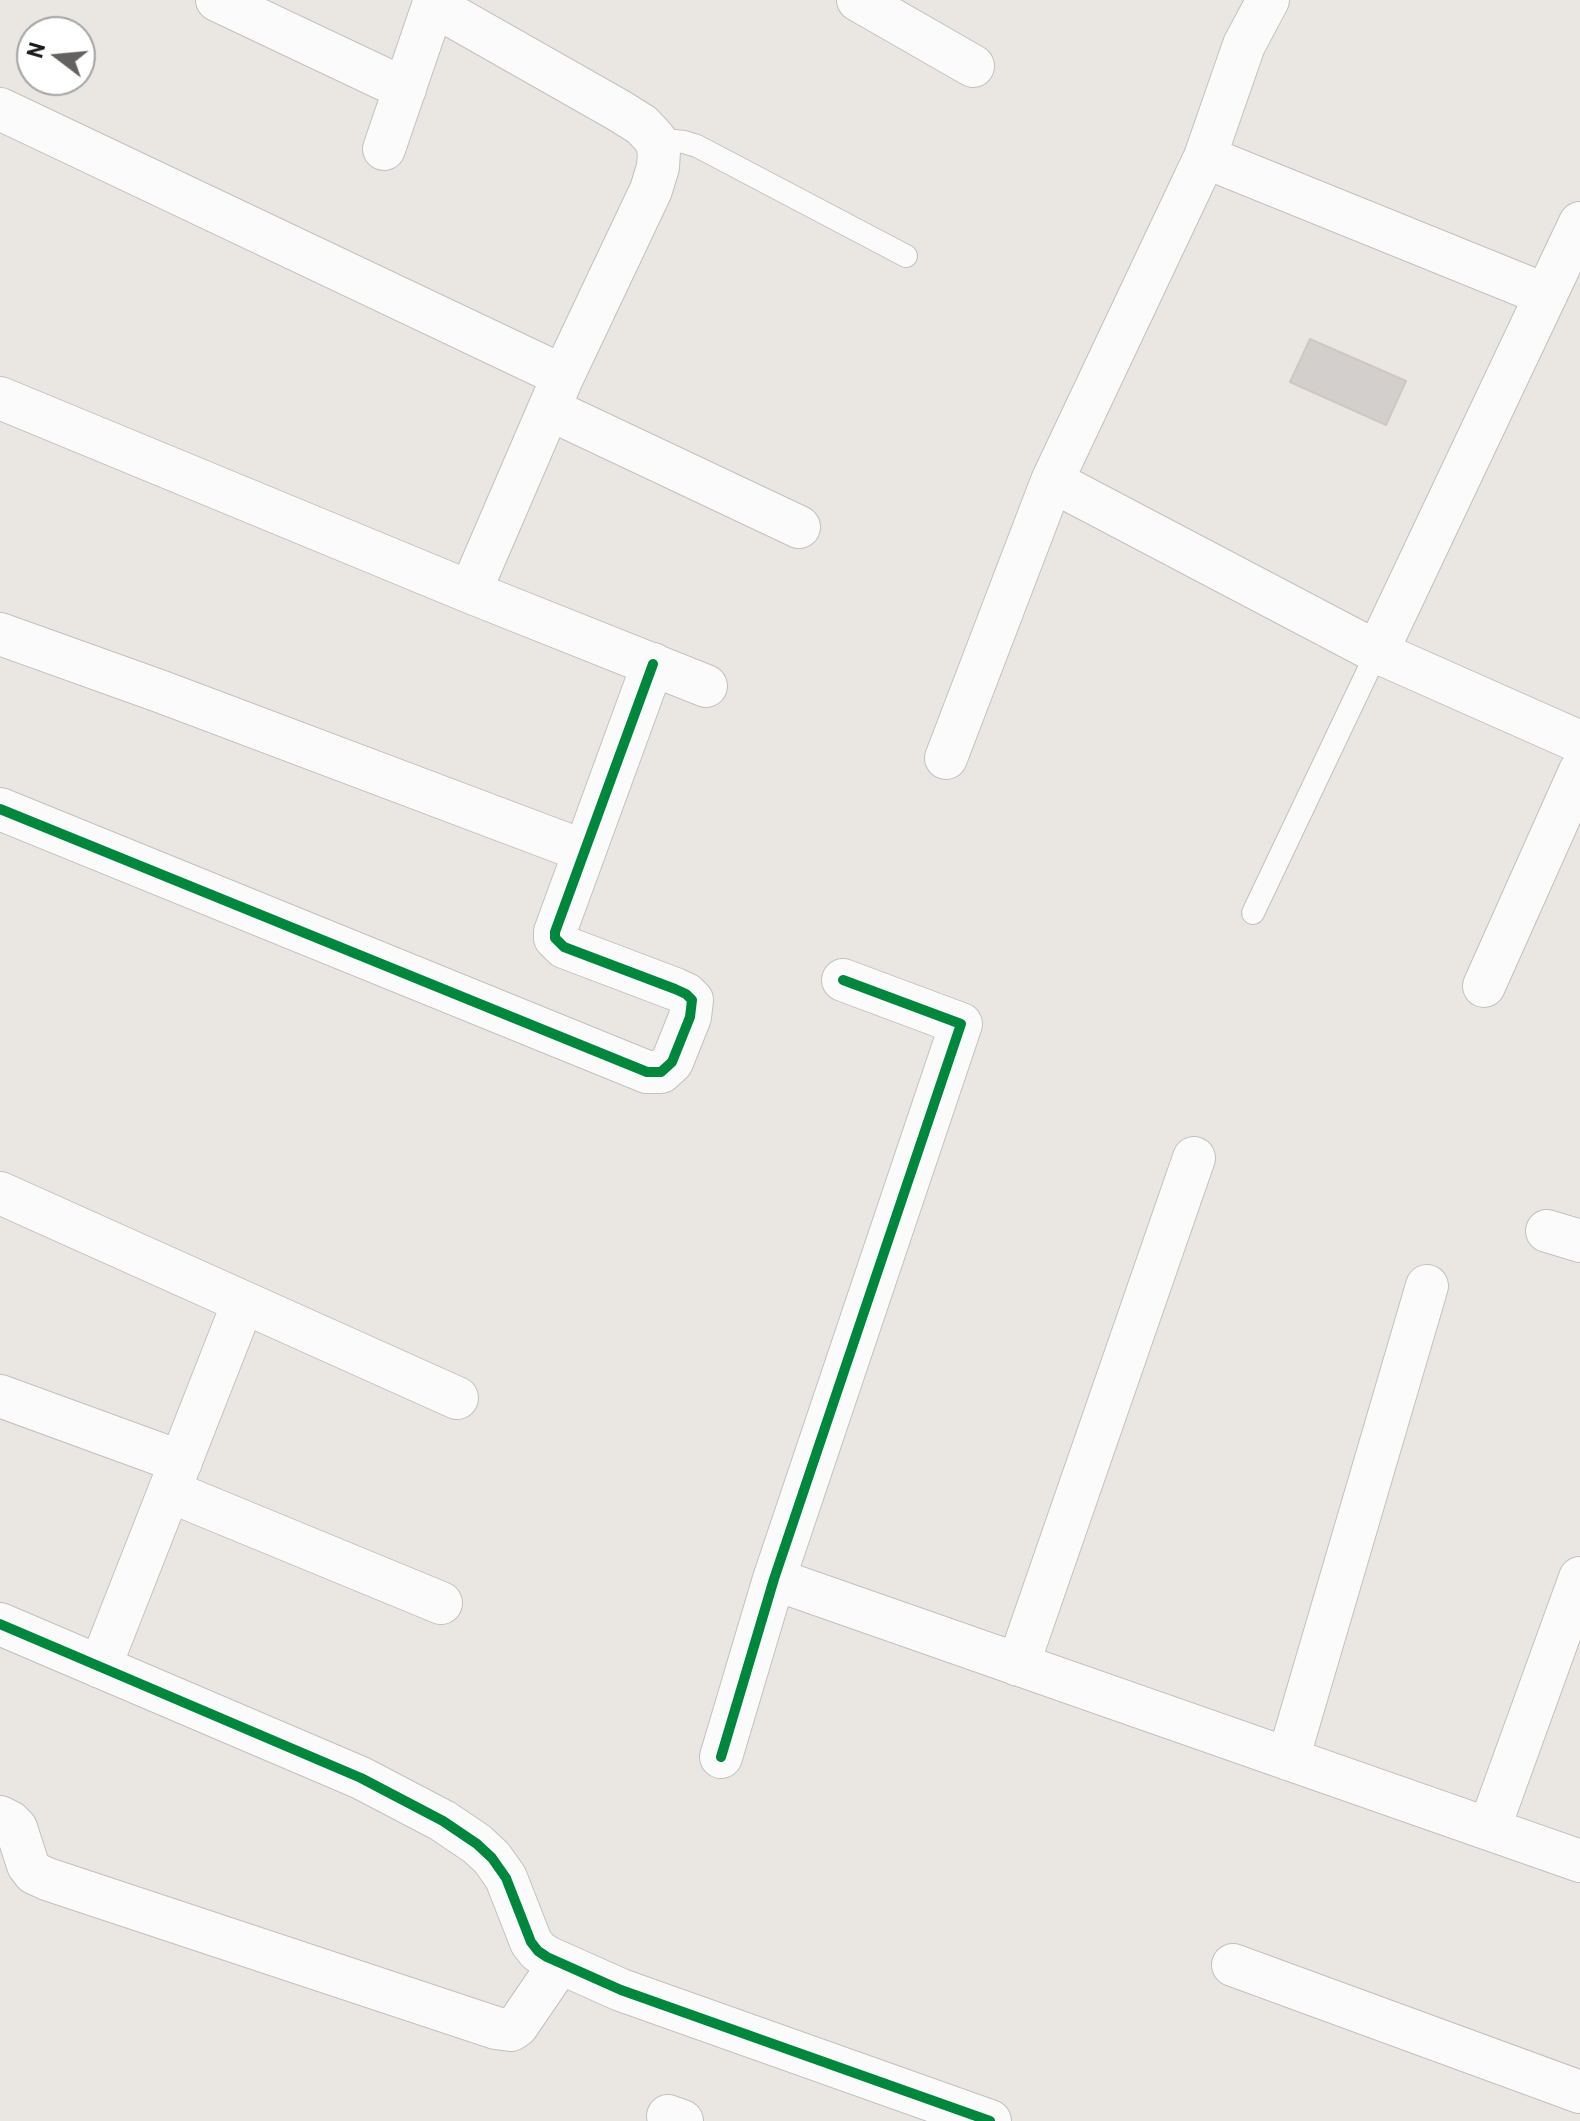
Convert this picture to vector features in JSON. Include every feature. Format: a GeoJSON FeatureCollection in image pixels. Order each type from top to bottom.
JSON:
{"type":"FeatureCollection","features":[{"type":"Feature","properties":{"kind":"street"},"geometry":{"type":"LineString","coordinates":[[217,0],[405,89]]}},
{"type":"Feature","properties":{"kind":"street"},"geometry":{"type":"LineString","coordinates":[[858,0],[973,66]]}},
{"type":"Feature","properties":{"kind":"street"},"geometry":{"type":"LineString","coordinates":[[946,758],[1052,481],[1205,157],[1244,45],[1268,0]]}},
{"type":"Feature","properties":{"kind":"street"},"geometry":{"type":"LineString","coordinates":[[384,149],[434,3],[642,125],[655,139],[659,151],[651,190],[556,392],[470,592]]}},
{"type":"Feature","properties":{"kind":"street"},"geometry":{"type":"LineString","coordinates":[[0,109],[556,392],[799,527]]}},
{"type":"Feature","properties":{"kind":"street"},"geometry":{"type":"LineString","coordinates":[[1205,157],[1546,295]]}},
{"type":"Feature","properties":{"kind":"street"},"geometry":{"type":"LineString","coordinates":[[1377,652],[1580,223]]}},
{"type":"Feature","properties":{"kind":"street"},"geometry":{"type":"LineString","coordinates":[[0,398],[706,686]]}},
{"type":"Feature","properties":{"kind":"street"},"geometry":{"type":"LineString","coordinates":[[1052,481],[1377,652],[1580,742]]}},
{"type":"Feature","properties":{"kind":"street"},"geometry":{"type":"LineString","coordinates":[[0,634],[584,851]]}},
{"type":"Feature","properties":{"kind":"street"},"geometry":{"type":"LineString","coordinates":[[0,809],[647,1072],[661,1072],[672,1062],[690,1017],[692,1000],[675,989],[564,947],[555,938],[556,924],[653,664]]}},
{"type":"Feature","properties":{"kind":"street"},"geometry":{"type":"LineString","coordinates":[[1484,986],[1580,771]]}},
{"type":"Feature","properties":{"kind":"street"},"geometry":{"type":"LineString","coordinates":[[721,1757],[774,1579],[961,1024],[843,980]]}},
{"type":"Feature","properties":{"kind":"street"},"geometry":{"type":"LineString","coordinates":[[1018,1665],[1194,1158]]}},
{"type":"Feature","properties":{"kind":"street"},"geometry":{"type":"LineString","coordinates":[[0,1193],[457,1398]]}},
{"type":"Feature","properties":{"kind":"street"},"geometry":{"type":"LineString","coordinates":[[1288,1759],[1427,1286]]}},
{"type":"Feature","properties":{"kind":"street"},"geometry":{"type":"LineString","coordinates":[[100,1667],[243,1303]]}},
{"type":"Feature","properties":{"kind":"street"},"geometry":{"type":"LineString","coordinates":[[0,1396],[441,1603]]}},
{"type":"Feature","properties":{"kind":"street"},"geometry":{"type":"LineString","coordinates":[[1489,1829],[1580,1578]]}},
{"type":"Feature","properties":{"kind":"street"},"geometry":{"type":"LineString","coordinates":[[774,1579],[1580,1861]]}},
{"type":"Feature","properties":{"kind":"street"},"geometry":{"type":"LineString","coordinates":[[0,1624],[361,1778],[443,1821],[492,1858],[506,1878],[531,1942],[547,1957],[621,1990],[990,2121]]}},
{"type":"Feature","properties":{"kind":"street"},"geometry":{"type":"LineString","coordinates":[[0,1817],[16,1828],[28,1865],[34,1873],[47,1879],[496,2028],[511,2030],[517,2026],[560,1963]]}},
{"type":"Feature","properties":{"kind":"street"},"geometry":{"type":"LineString","coordinates":[[1233,1965],[1580,2092]]}},
{"type":"Feature","properties":{"kind":"lane"},"geometry":{"type":"LineString","coordinates":[[655,139],[697,146],[906,256]]}},
{"type":"Feature","properties":{"kind":"lane"},"geometry":{"type":"LineString","coordinates":[[1253,913],[1377,652]]}},
{"type":"Feature","properties":{"kind":"building"},"geometry":{"type":"Polygon","coordinates":[[[1310,339],[1406,381],[1386,425],[1290,382],[1310,339]]]}},
{"type":"Feature","properties":{"kind":"cycle path"},"geometry":{"type":"LineString","coordinates":[[0,809],[647,1072],[661,1072],[672,1062],[690,1017],[692,1000],[675,989],[564,947],[555,938],[653,664]]}},
{"type":"Feature","properties":{"kind":"cycle path"},"geometry":{"type":"LineString","coordinates":[[721,1757],[774,1579],[961,1024],[843,980]]}},
{"type":"Feature","properties":{"kind":"cycle path"},"geometry":{"type":"LineString","coordinates":[[0,1624],[361,1778],[443,1821],[492,1858],[506,1878],[531,1942],[547,1957],[621,1990],[990,2121]]}}]}
